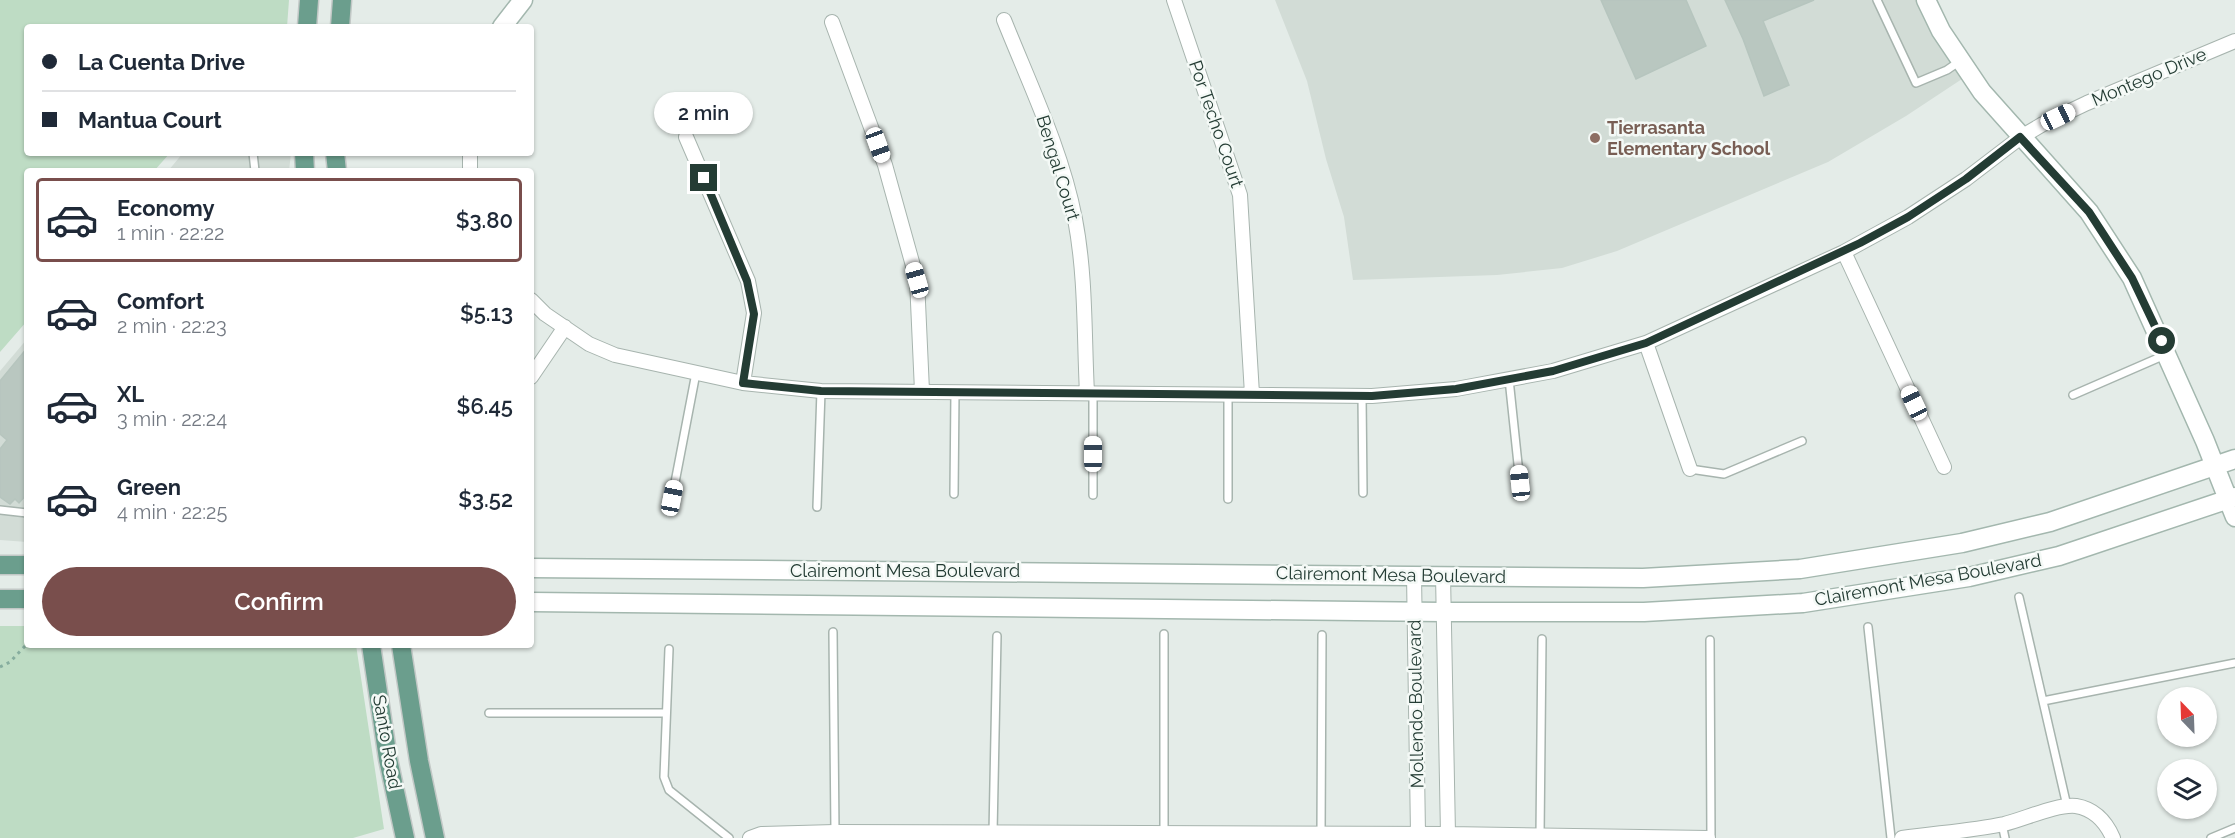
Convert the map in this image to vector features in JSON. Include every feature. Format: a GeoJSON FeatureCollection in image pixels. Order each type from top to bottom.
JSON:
{"type":"FeatureCollection","features":[{"type":"Feature","properties":{"kind":"main road"},"geometry":{"type":"LineString","coordinates":[[307,24],[309,0]]}},
{"type":"Feature","properties":{"kind":"main road"},"geometry":{"type":"LineString","coordinates":[[340,24],[342,0]]}},
{"type":"Feature","properties":{"kind":"main road"},"geometry":{"type":"LineString","coordinates":[[504,24],[523,0]]}},
{"type":"Feature","properties":{"kind":"main road"},"geometry":{"type":"LineString","coordinates":[[1926,0],[1941,31],[1982,92],[2089,212],[2132,278],[2216,468],[2232,498],[2235,517]]}},
{"type":"Feature","properties":{"kind":"main road","name":"Clairemont Mesa Boulevard"},"geometry":{"type":"LineString","coordinates":[[534,567],[1643,578],[1800,569],[1962,543],[2050,522],[2216,468],[2235,459]]}},
{"type":"Feature","properties":{"kind":"main road","name":"Clairemont Mesa Boulevard"},"geometry":{"type":"LineString","coordinates":[[534,602],[1414,612],[1644,612],[1792,604],[1969,577],[2059,556],[2232,498]]}},
{"type":"Feature","properties":{"kind":"main road"},"geometry":{"type":"LineString","coordinates":[[0,565],[24,565]]}},
{"type":"Feature","properties":{"kind":"main road"},"geometry":{"type":"LineString","coordinates":[[0,599],[24,599]]}},
{"type":"Feature","properties":{"kind":"main road","name":"Santo Road"},"geometry":{"type":"LineString","coordinates":[[371,648],[388,759],[405,838]]}},
{"type":"Feature","properties":{"kind":"main road","name":"Santo Road"},"geometry":{"type":"LineString","coordinates":[[401,648],[419,760],[435,838]]}},
{"type":"Feature","properties":{"kind":"street","name":"Por Techo Court"},"geometry":{"type":"LineString","coordinates":[[1174,0],[1240,195],[1252,394]]}},
{"type":"Feature","properties":{"kind":"street","name":"Bengal Court"},"geometry":{"type":"LineString","coordinates":[[1004,20],[1056,151],[1075,219],[1081,264],[1090,393]]}},
{"type":"Feature","properties":{"kind":"street"},"geometry":{"type":"LineString","coordinates":[[832,22],[885,165],[917,280],[922,391]]}},
{"type":"Feature","properties":{"kind":"street","name":"Montego Drive"},"geometry":{"type":"LineString","coordinates":[[534,303],[545,314],[590,344],[615,355],[743,383],[821,391],[1362,396],[1456,389],[1553,371],[1646,343],[1844,252],[1908,217],[1966,179],[2020,137],[2087,103],[2235,41]]}},
{"type":"Feature","properties":{"kind":"street"},"geometry":{"type":"LineString","coordinates":[[686,137],[747,281],[754,314],[743,383]]}},
{"type":"Feature","properties":{"kind":"street"},"geometry":{"type":"LineString","coordinates":[[1844,252],[1944,467]]}},
{"type":"Feature","properties":{"kind":"street"},"geometry":{"type":"LineString","coordinates":[[534,373],[565,327]]}},
{"type":"Feature","properties":{"kind":"street"},"geometry":{"type":"LineString","coordinates":[[1646,343],[1690,469]]}},
{"type":"Feature","properties":{"kind":"street","name":"Mollendo Boulevard"},"geometry":{"type":"LineString","coordinates":[[1414,575],[1418,834]]}},
{"type":"Feature","properties":{"kind":"street","name":"Mollendo Boulevard"},"geometry":{"type":"LineString","coordinates":[[1443,575],[1448,834]]}},
{"type":"Feature","properties":{"kind":"street"},"geometry":{"type":"LineString","coordinates":[[1902,838],[2004,831],[2067,806],[2079,807],[2100,816],[2113,838]]}},
{"type":"Feature","properties":{"kind":"street"},"geometry":{"type":"LineString","coordinates":[[750,838],[761,834],[835,832],[993,833],[1016,836],[1448,834],[1710,838]]}},
{"type":"Feature","properties":{"kind":"lane"},"geometry":{"type":"LineString","coordinates":[[1877,0],[1916,83],[1947,70],[1960,61]]}},
{"type":"Feature","properties":{"kind":"lane"},"geometry":{"type":"LineString","coordinates":[[2073,395],[2167,354]]}},
{"type":"Feature","properties":{"kind":"lane"},"geometry":{"type":"LineString","coordinates":[[672,498],[696,373]]}},
{"type":"Feature","properties":{"kind":"lane"},"geometry":{"type":"LineString","coordinates":[[1509,379],[1520,483]]}},
{"type":"Feature","properties":{"kind":"lane"},"geometry":{"type":"LineString","coordinates":[[816,507],[821,391]]}},
{"type":"Feature","properties":{"kind":"lane"},"geometry":{"type":"LineString","coordinates":[[954,494],[955,392]]}},
{"type":"Feature","properties":{"kind":"lane"},"geometry":{"type":"LineString","coordinates":[[1090,393],[1093,495]]}},
{"type":"Feature","properties":{"kind":"lane"},"geometry":{"type":"LineString","coordinates":[[1228,394],[1228,499]]}},
{"type":"Feature","properties":{"kind":"lane"},"geometry":{"type":"LineString","coordinates":[[1362,396],[1363,493]]}},
{"type":"Feature","properties":{"kind":"lane"},"geometry":{"type":"LineString","coordinates":[[1690,469],[1724,474],[1802,441]]}},
{"type":"Feature","properties":{"kind":"lane"},"geometry":{"type":"LineString","coordinates":[[0,510],[24,513]]}},
{"type":"Feature","properties":{"kind":"lane"},"geometry":{"type":"LineString","coordinates":[[2019,597],[2067,806]]}},
{"type":"Feature","properties":{"kind":"lane"},"geometry":{"type":"LineString","coordinates":[[1868,627],[1891,838]]}},
{"type":"Feature","properties":{"kind":"lane"},"geometry":{"type":"LineString","coordinates":[[833,632],[835,832]]}},
{"type":"Feature","properties":{"kind":"lane"},"geometry":{"type":"LineString","coordinates":[[1164,634],[1171,835]]}},
{"type":"Feature","properties":{"kind":"lane"},"geometry":{"type":"LineString","coordinates":[[1322,635],[1329,835]]}},
{"type":"Feature","properties":{"kind":"lane"},"geometry":{"type":"LineString","coordinates":[[993,833],[997,636]]}},
{"type":"Feature","properties":{"kind":"lane"},"geometry":{"type":"LineString","coordinates":[[1536,837],[1542,639]]}},
{"type":"Feature","properties":{"kind":"lane"},"geometry":{"type":"LineString","coordinates":[[1710,640],[1710,838]]}},
{"type":"Feature","properties":{"kind":"lane"},"geometry":{"type":"LineString","coordinates":[[669,649],[664,777],[669,790],[729,838]]}},
{"type":"Feature","properties":{"kind":"lane"},"geometry":{"type":"LineString","coordinates":[[2043,701],[2235,663]]}},
{"type":"Feature","properties":{"kind":"lane"},"geometry":{"type":"LineString","coordinates":[[489,713],[666,713]]}},
{"type":"Feature","properties":{"kind":"lane"},"geometry":{"type":"LineString","coordinates":[[2211,838],[2235,828]]}},
{"type":"Feature","properties":{"kind":"path"},"geometry":{"type":"LineString","coordinates":[[0,666],[10,662],[24,647]]}},
{"type":"Feature","properties":{"kind":"shaded area","name":"Tierrasanta Elementary School"},"geometry":{"type":"Polygon","coordinates":[[[1275,0],[1916,0],[1962,79],[1906,116],[1828,162],[1617,251],[1562,268],[1497,275],[1353,280],[1344,217],[1326,159],[1307,81],[1275,0]]]}},
{"type":"Feature","properties":{"kind":"shaded area"},"geometry":{"type":"Polygon","coordinates":[[[180,156],[291,156],[289,168],[170,168],[180,156]]]}},
{"type":"Feature","properties":{"kind":"shaded area"},"geometry":{"type":"Polygon","coordinates":[[[24,343],[24,542],[0,540],[0,371],[24,343]]]}},
{"type":"Feature","properties":{"kind":"green space"},"geometry":{"type":"Polygon","coordinates":[[[0,0],[289,0],[287,24],[24,24],[24,156],[167,156],[157,168],[24,168],[24,324],[0,352],[0,0]]]}},
{"type":"Feature","properties":{"kind":"green space"},"geometry":{"type":"Polygon","coordinates":[[[0,626],[24,626],[24,648],[356,648],[384,829],[353,838],[0,838],[0,626]]]}},
{"type":"Feature","properties":{"kind":"building"},"geometry":{"type":"Polygon","coordinates":[[[1601,0],[1686,0],[1706,46],[1636,79],[1601,0]]]}},
{"type":"Feature","properties":{"kind":"building"},"geometry":{"type":"Polygon","coordinates":[[[1725,0],[1814,0],[1763,21],[1789,85],[1764,96],[1743,39],[1725,0]]]}},
{"type":"Feature","properties":{"kind":"building"},"geometry":{"type":"Polygon","coordinates":[[[24,352],[24,497],[19,503],[15,499],[10,504],[0,497],[0,449],[7,440],[0,434],[0,381],[24,352]]]}},
{"type":"Feature","properties":{"kind":"place","name":"Tierrasanta Elementary School"},"geometry":{"type":"Point","coordinates":[1595,138]}},
{"type":"Feature","properties":{"kind":"route"},"geometry":{"type":"LineString","coordinates":[[704,178],[747,281],[754,314],[743,383],[821,391],[1372,396],[1456,389],[1553,371],[1646,343],[1844,252],[1908,217],[1966,179],[2020,137],[2089,212],[2132,278],[2162,341]]}}]}
